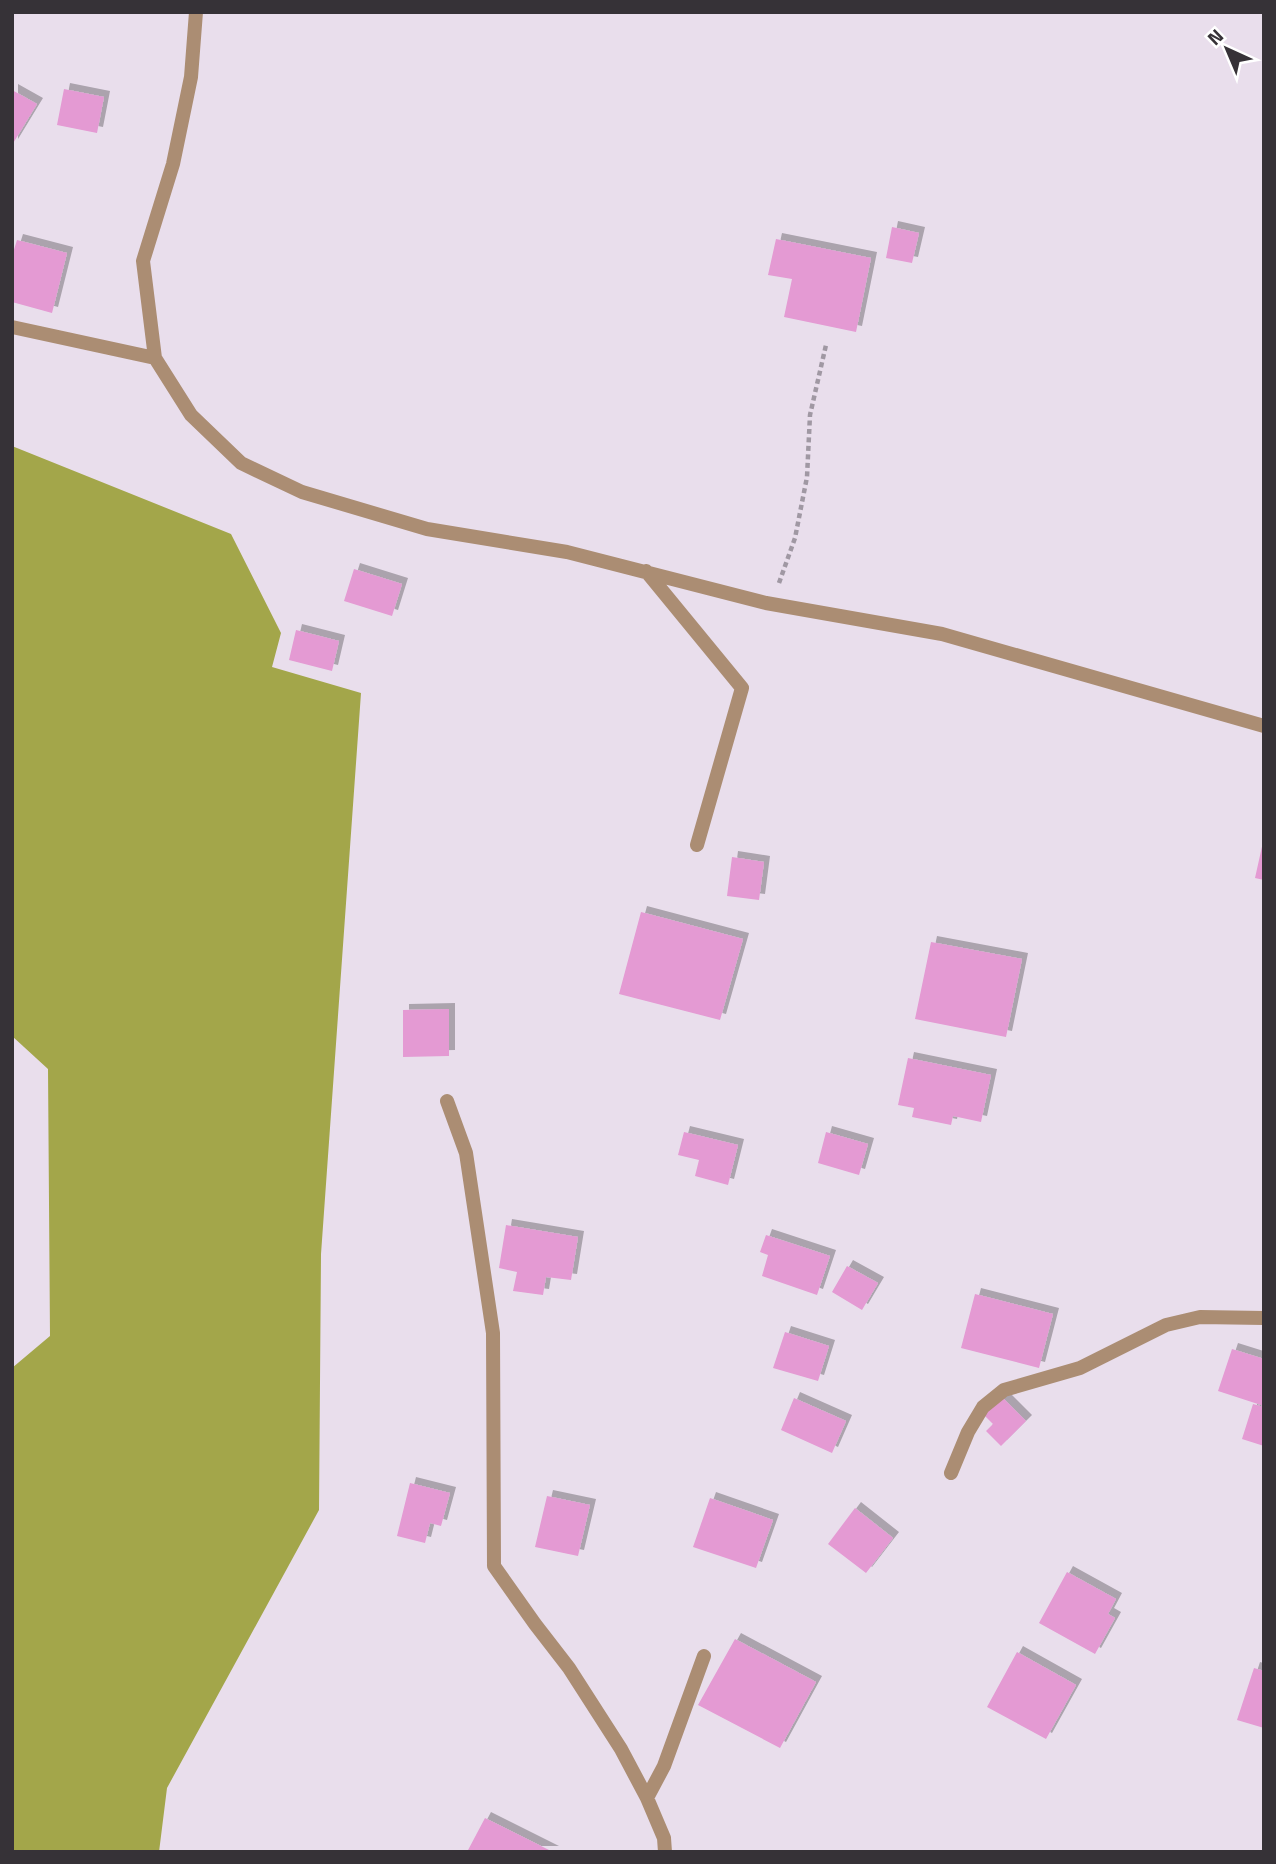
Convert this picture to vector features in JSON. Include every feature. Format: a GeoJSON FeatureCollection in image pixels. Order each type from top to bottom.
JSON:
{"type":"FeatureCollection","features":[{"type":"Feature","properties":{"kind":"street"},"geometry":{"type":"LineString","coordinates":[[196,12],[191,77],[173,164],[143,261],[155,358],[191,415],[241,463],[302,492],[427,529],[567,552],[772,604],[942,634],[1264,726]]}},
{"type":"Feature","properties":{"kind":"street"},"geometry":{"type":"LineString","coordinates":[[12,327],[155,358]]}},
{"type":"Feature","properties":{"kind":"street"},"geometry":{"type":"LineString","coordinates":[[646,571],[742,688],[697,845]]}},
{"type":"Feature","properties":{"kind":"street"},"geometry":{"type":"LineString","coordinates":[[447,1101],[466,1153],[493,1333],[494,1566],[569,1668],[621,1749],[647,1798],[664,1838],[665,1852]]}},
{"type":"Feature","properties":{"kind":"street"},"geometry":{"type":"LineString","coordinates":[[951,1473],[968,1432],[983,1407],[1004,1390],[1080,1368],[1166,1325],[1200,1317],[1264,1318]]}},
{"type":"Feature","properties":{"kind":"street"},"geometry":{"type":"LineString","coordinates":[[647,1798],[664,1766],[704,1656]]}},
{"type":"Feature","properties":{"kind":"path"},"geometry":{"type":"LineString","coordinates":[[772,604],[795,538],[807,477],[810,415],[826,345]]}},
{"type":"Feature","properties":{"kind":"shaded area"},"geometry":{"type":"Polygon","coordinates":[[[12,446],[231,534],[281,633],[272,667],[361,693],[321,1254],[319,1510],[167,1788],[159,1852],[12,1852],[12,1368],[50,1336],[48,1069],[12,1036],[12,446]]]}},
{"type":"Feature","properties":{"kind":"building"},"geometry":{"type":"Polygon","coordinates":[[[64,89],[104,97],[97,133],[57,125],[64,89]]]}},
{"type":"Feature","properties":{"kind":"building"},"geometry":{"type":"Polygon","coordinates":[[[12,90],[37,104],[12,145],[12,90]]]}},
{"type":"Feature","properties":{"kind":"building"},"geometry":{"type":"Polygon","coordinates":[[[892,227],[919,233],[912,263],[886,258],[892,227]]]}},
{"type":"Feature","properties":{"kind":"building"},"geometry":{"type":"Polygon","coordinates":[[[776,239],[871,258],[856,332],[784,317],[792,279],[768,275],[776,239]]]}},
{"type":"Feature","properties":{"kind":"building"},"geometry":{"type":"Polygon","coordinates":[[[17,240],[67,253],[52,313],[12,302],[12,256],[17,240]]]}},
{"type":"Feature","properties":{"kind":"building"},"geometry":{"type":"Polygon","coordinates":[[[354,569],[402,584],[392,616],[344,601],[354,569]]]}},
{"type":"Feature","properties":{"kind":"building"},"geometry":{"type":"Polygon","coordinates":[[[296,630],[339,641],[332,671],[289,660],[296,630]]]}},
{"type":"Feature","properties":{"kind":"building"},"geometry":{"type":"Polygon","coordinates":[[[1264,842],[1264,880],[1255,878],[1264,842]]]}},
{"type":"Feature","properties":{"kind":"building"},"geometry":{"type":"Polygon","coordinates":[[[732,857],[764,862],[759,900],[727,896],[732,857]]]}},
{"type":"Feature","properties":{"kind":"building"},"geometry":{"type":"Polygon","coordinates":[[[641,912],[743,939],[720,1020],[619,994],[641,912]]]}},
{"type":"Feature","properties":{"kind":"building"},"geometry":{"type":"Polygon","coordinates":[[[931,942],[1022,959],[1006,1037],[915,1019],[931,942]]]}},
{"type":"Feature","properties":{"kind":"building"},"geometry":{"type":"Polygon","coordinates":[[[449,1009],[449,1056],[403,1057],[403,1010],[449,1009]]]}},
{"type":"Feature","properties":{"kind":"building"},"geometry":{"type":"Polygon","coordinates":[[[908,1058],[991,1075],[981,1122],[953,1116],[951,1125],[912,1117],[914,1108],[898,1105],[908,1058]]]}},
{"type":"Feature","properties":{"kind":"building"},"geometry":{"type":"Polygon","coordinates":[[[684,1132],[738,1145],[728,1185],[695,1176],[699,1160],[678,1155],[684,1132]]]}},
{"type":"Feature","properties":{"kind":"building"},"geometry":{"type":"Polygon","coordinates":[[[826,1132],[868,1144],[859,1175],[818,1163],[826,1132]]]}},
{"type":"Feature","properties":{"kind":"building"},"geometry":{"type":"Polygon","coordinates":[[[506,1225],[578,1237],[571,1280],[546,1277],[543,1295],[513,1291],[517,1272],[499,1268],[506,1225]]]}},
{"type":"Feature","properties":{"kind":"building"},"geometry":{"type":"Polygon","coordinates":[[[766,1235],[830,1256],[817,1295],[762,1276],[768,1255],[760,1252],[766,1235]]]}},
{"type":"Feature","properties":{"kind":"building"},"geometry":{"type":"Polygon","coordinates":[[[847,1266],[878,1283],[862,1310],[832,1292],[847,1266]]]}},
{"type":"Feature","properties":{"kind":"building"},"geometry":{"type":"Polygon","coordinates":[[[975,1294],[1053,1314],[1039,1368],[961,1348],[975,1294]]]}},
{"type":"Feature","properties":{"kind":"building"},"geometry":{"type":"Polygon","coordinates":[[[785,1332],[829,1346],[818,1381],[773,1368],[785,1332]]]}},
{"type":"Feature","properties":{"kind":"building"},"geometry":{"type":"Polygon","coordinates":[[[1232,1349],[1264,1359],[1264,1406],[1218,1391],[1232,1349]]]}},
{"type":"Feature","properties":{"kind":"building"},"geometry":{"type":"Polygon","coordinates":[[[1001,1396],[1026,1421],[1001,1446],[986,1431],[993,1424],[983,1414],[1001,1396]]]}},
{"type":"Feature","properties":{"kind":"building"},"geometry":{"type":"Polygon","coordinates":[[[794,1398],[846,1421],[832,1453],[781,1430],[794,1398]]]}},
{"type":"Feature","properties":{"kind":"building"},"geometry":{"type":"Polygon","coordinates":[[[1253,1404],[1264,1407],[1264,1446],[1242,1439],[1253,1404]]]}},
{"type":"Feature","properties":{"kind":"building"},"geometry":{"type":"Polygon","coordinates":[[[410,1483],[450,1493],[441,1526],[430,1523],[425,1543],[397,1536],[410,1483]]]}},
{"type":"Feature","properties":{"kind":"building"},"geometry":{"type":"Polygon","coordinates":[[[547,1496],[590,1505],[578,1556],[535,1547],[547,1496]]]}},
{"type":"Feature","properties":{"kind":"building"},"geometry":{"type":"Polygon","coordinates":[[[710,1498],[773,1520],[756,1568],[693,1547],[710,1498]]]}},
{"type":"Feature","properties":{"kind":"building"},"geometry":{"type":"Polygon","coordinates":[[[855,1508],[893,1538],[866,1573],[828,1544],[855,1508]]]}},
{"type":"Feature","properties":{"kind":"building"},"geometry":{"type":"Polygon","coordinates":[[[1067,1572],[1116,1599],[1108,1614],[1115,1618],[1095,1654],[1039,1623],[1067,1572]]]}},
{"type":"Feature","properties":{"kind":"building"},"geometry":{"type":"Polygon","coordinates":[[[735,1639],[816,1682],[780,1748],[698,1705],[735,1639]]]}},
{"type":"Feature","properties":{"kind":"building"},"geometry":{"type":"Polygon","coordinates":[[[1017,1652],[1076,1685],[1046,1739],[987,1707],[1017,1652]]]}},
{"type":"Feature","properties":{"kind":"building"},"geometry":{"type":"Polygon","coordinates":[[[1254,1668],[1264,1671],[1264,1728],[1237,1720],[1254,1668]]]}},
{"type":"Feature","properties":{"kind":"building"},"geometry":{"type":"Polygon","coordinates":[[[485,1818],[553,1852],[467,1852],[485,1818]]]}}]}
